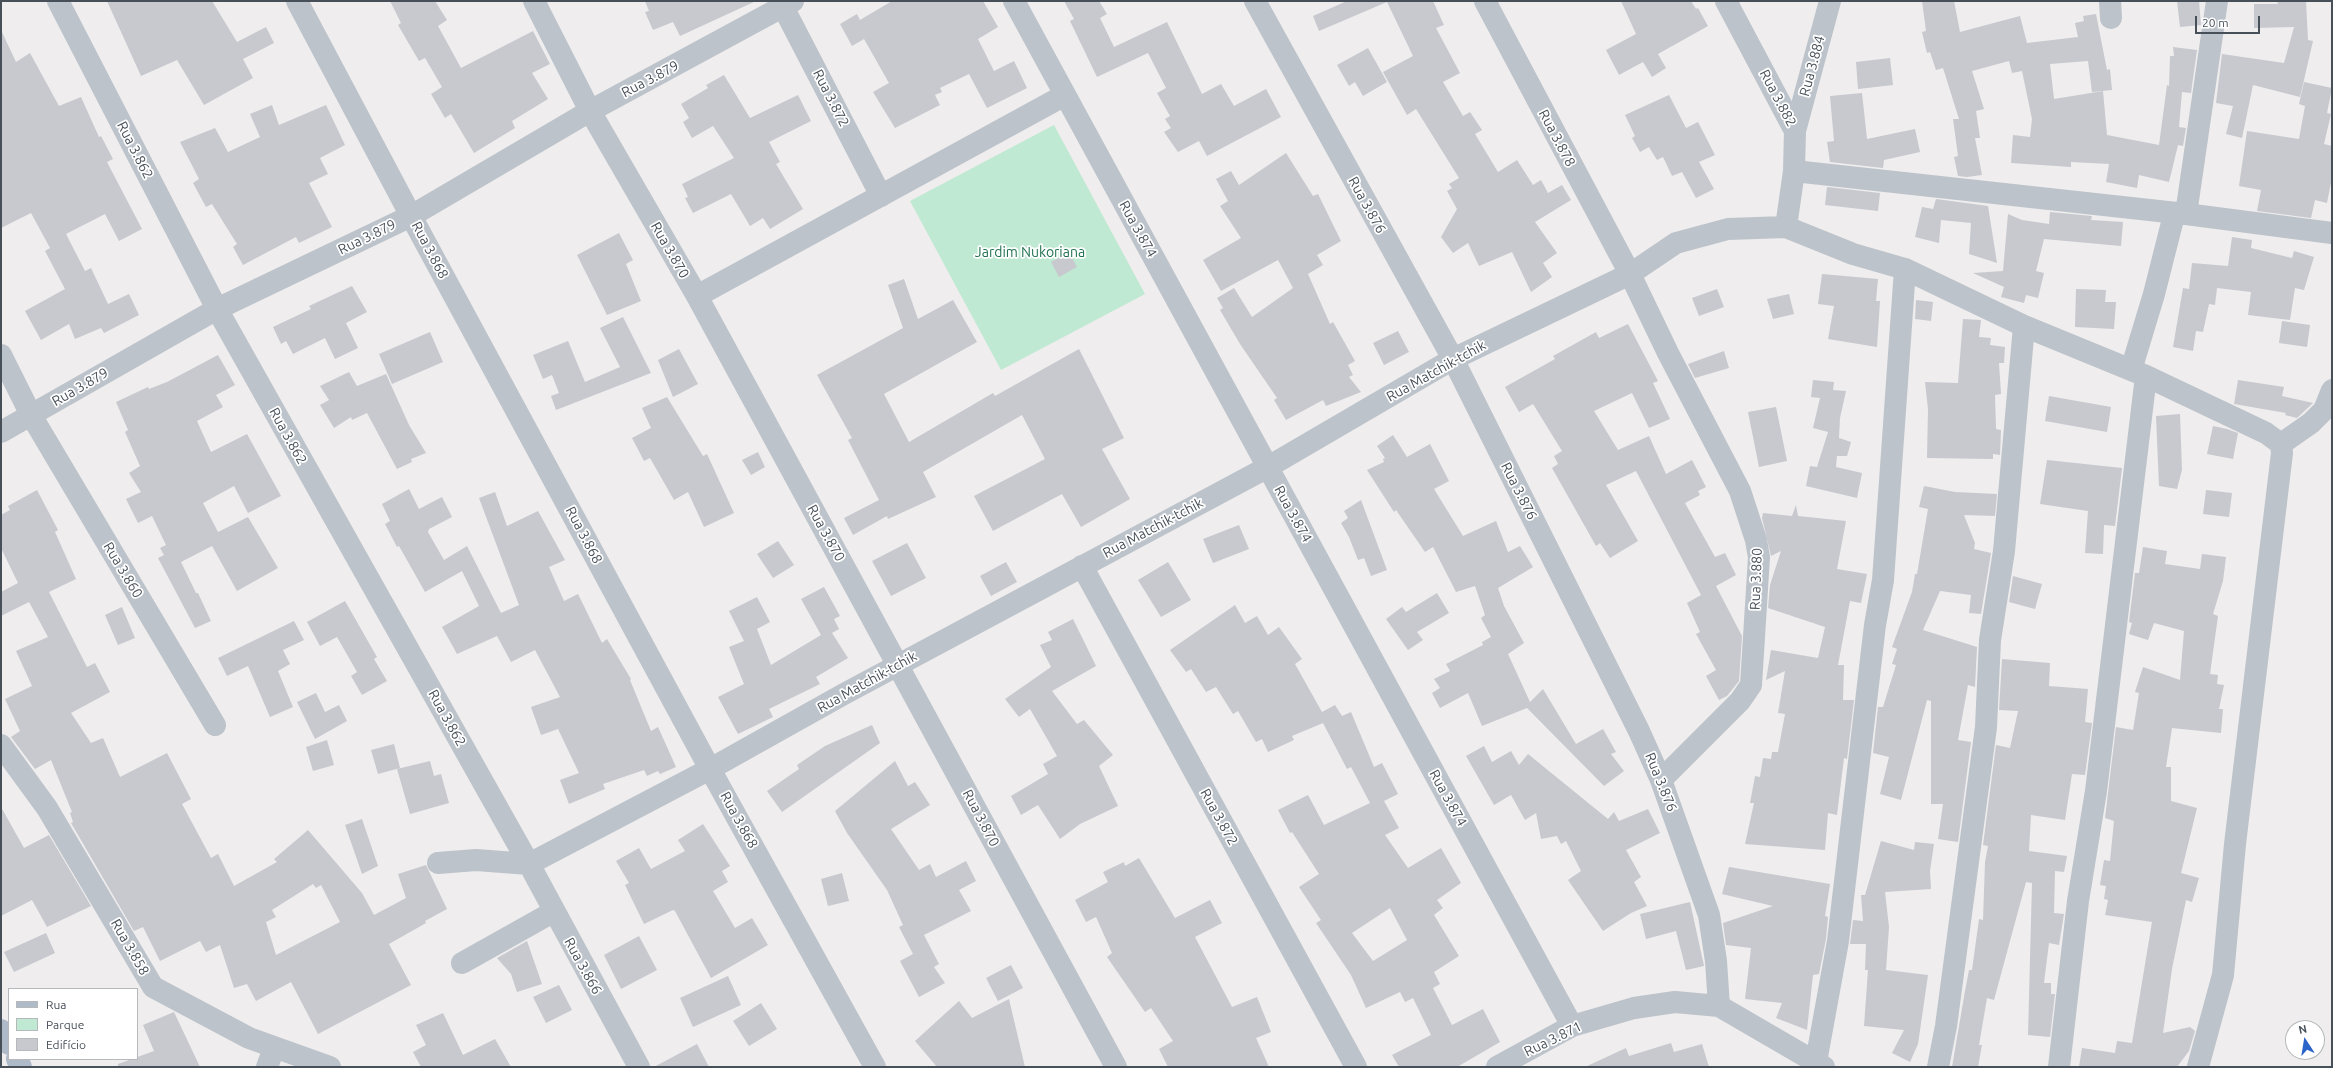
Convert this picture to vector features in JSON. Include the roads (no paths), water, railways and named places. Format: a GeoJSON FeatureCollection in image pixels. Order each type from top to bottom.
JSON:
{"type":"FeatureCollection","features":[{"type":"Feature","properties":{"kind":"main road"},"geometry":{"type":"LineString","coordinates":[[1,1030],[8,1042]]}},
{"type":"Feature","properties":{"kind":"street","name":"Rua 3.862"},"geometry":{"type":"LineString","coordinates":[[58,1],[217,309],[529,864]]}},
{"type":"Feature","properties":{"kind":"street","name":"Rua 3.868"},"geometry":{"type":"LineString","coordinates":[[298,1],[411,216],[710,769],[875,1067]]}},
{"type":"Feature","properties":{"kind":"street","name":"Rua 3.870"},"geometry":{"type":"LineString","coordinates":[[534,1],[590,111],[697,296],[1116,1067]]}},
{"type":"Feature","properties":{"kind":"street","name":"Rua 3.874"},"geometry":{"type":"LineString","coordinates":[[1014,1],[1572,1026]]}},
{"type":"Feature","properties":{"kind":"street","name":"Rua 3.876"},"geometry":{"type":"LineString","coordinates":[[1255,1],[1453,359],[1639,731],[1661,780],[1708,915],[1716,961],[1719,1006]]}},
{"type":"Feature","properties":{"kind":"street","name":"Rua 3.878"},"geometry":{"type":"LineString","coordinates":[[1485,1],[1630,274]]}},
{"type":"Feature","properties":{"kind":"street","name":"Rua 3.882"},"geometry":{"type":"LineString","coordinates":[[1726,1],[1795,130],[1794,171],[1786,227]]}},
{"type":"Feature","properties":{"kind":"street","name":"Rua 3.884"},"geometry":{"type":"LineString","coordinates":[[1795,130],[1830,1]]}},
{"type":"Feature","properties":{"kind":"street"},"geometry":{"type":"LineString","coordinates":[[2059,1067],[2078,901],[2096,791],[2139,373],[2154,294],[2180,214],[2217,1]]}},
{"type":"Feature","properties":{"kind":"street","name":"Rua 3.879"},"geometry":{"type":"LineString","coordinates":[[1,432],[217,309],[411,216],[590,111],[786,3]]}},
{"type":"Feature","properties":{"kind":"street","name":"Rua 3.872"},"geometry":{"type":"LineString","coordinates":[[786,3],[881,196]]}},
{"type":"Feature","properties":{"kind":"street"},"geometry":{"type":"LineString","coordinates":[[697,296],[1065,95]]}},
{"type":"Feature","properties":{"kind":"street"},"geometry":{"type":"LineString","coordinates":[[1794,171],[2180,214],[2332,233]]}},
{"type":"Feature","properties":{"kind":"street"},"geometry":{"type":"LineString","coordinates":[[1786,227],[1853,254],[1905,269],[2024,326],[2139,373],[2266,433],[2281,444],[2282,453],[2235,844],[2223,975],[2198,1067]]}},
{"type":"Feature","properties":{"kind":"street","name":"Rua Matchik-tchik"},"geometry":{"type":"LineString","coordinates":[[529,864],[710,769],[898,665],[1268,467],[1453,359],[1630,274],[1676,243],[1728,229],[1786,227]]}},
{"type":"Feature","properties":{"kind":"street"},"geometry":{"type":"LineString","coordinates":[[1719,1006],[1820,1064],[1838,941],[1875,625],[1883,580],[1905,269]]}},
{"type":"Feature","properties":{"kind":"street","name":"Rua 3.880"},"geometry":{"type":"LineString","coordinates":[[1630,274],[1668,353],[1744,500],[1756,540],[1759,557],[1751,685],[1743,698],[1661,780]]}},
{"type":"Feature","properties":{"kind":"street"},"geometry":{"type":"LineString","coordinates":[[1938,1067],[1946,1026],[1986,727],[1990,640],[2004,551],[2024,326]]}},
{"type":"Feature","properties":{"kind":"street","name":"Rua 3.860"},"geometry":{"type":"LineString","coordinates":[[1,355],[31,415],[215,725]]}},
{"type":"Feature","properties":{"kind":"street"},"geometry":{"type":"LineString","coordinates":[[2281,444],[2311,423],[2324,410],[2332,390]]}},
{"type":"Feature","properties":{"kind":"street","name":"Rua 3.872"},"geometry":{"type":"LineString","coordinates":[[1082,566],[1356,1067]]}},
{"type":"Feature","properties":{"kind":"street","name":"Rua 3.858"},"geometry":{"type":"LineString","coordinates":[[1,745],[47,808],[145,991],[249,1038],[270,1058],[330,1067]]}},
{"type":"Feature","properties":{"kind":"street"},"geometry":{"type":"LineString","coordinates":[[438,862],[476,860],[529,864]]}},
{"type":"Feature","properties":{"kind":"street","name":"Rua 3.866"},"geometry":{"type":"LineString","coordinates":[[529,864],[553,912],[639,1067]]}},
{"type":"Feature","properties":{"kind":"street"},"geometry":{"type":"LineString","coordinates":[[462,963],[553,912]]}},
{"type":"Feature","properties":{"kind":"street","name":"Rua 3.871"},"geometry":{"type":"LineString","coordinates":[[1497,1067],[1572,1026],[1634,1008],[1675,1002],[1719,1006]]}},
{"type":"Feature","properties":{"kind":"park label","name":"Jardim Nukoriana"},"geometry":{"type":"Point","coordinates":[1030,252]}}]}
